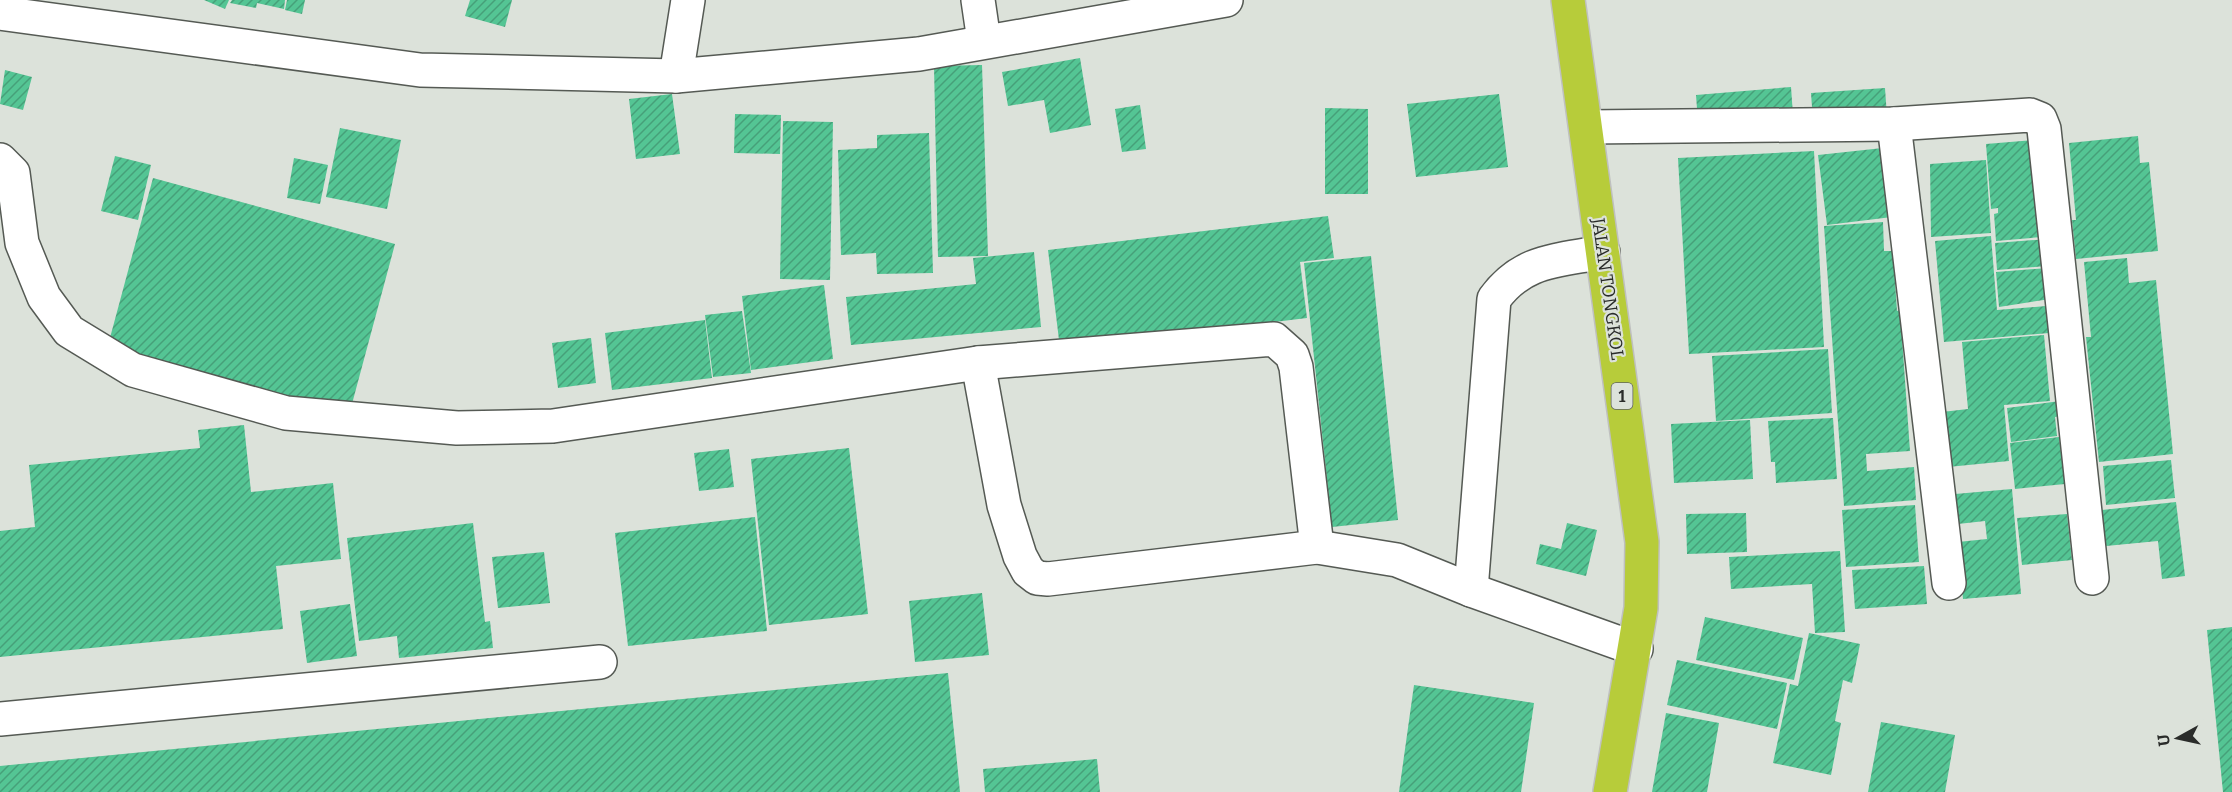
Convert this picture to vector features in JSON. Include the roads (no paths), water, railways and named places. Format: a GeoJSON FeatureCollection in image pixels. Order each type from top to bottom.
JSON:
{"type":"FeatureCollection","features":[{"type":"Feature","properties":{"kind":"highway","name":"JALAN TONGKOL"},"geometry":{"type":"LineString","coordinates":[[1568,0],[1642,542],[1641,608],[1636,649],[1610,792]]}},
{"type":"Feature","properties":{"kind":"street"},"geometry":{"type":"LineString","coordinates":[[676,76],[688,0]]}},
{"type":"Feature","properties":{"kind":"street"},"geometry":{"type":"LineString","coordinates":[[978,0],[984,41]]}},
{"type":"Feature","properties":{"kind":"street"},"geometry":{"type":"LineString","coordinates":[[0,13],[166,33],[420,70],[676,76],[919,54],[1226,0]]}},
{"type":"Feature","properties":{"kind":"street"},"geometry":{"type":"LineString","coordinates":[[1586,126],[1894,124],[2030,115],[2040,119],[2046,141],[2092,578]]}},
{"type":"Feature","properties":{"kind":"street"},"geometry":{"type":"LineString","coordinates":[[1894,124],[1949,583]]}},
{"type":"Feature","properties":{"kind":"street"},"geometry":{"type":"LineString","coordinates":[[0,160],[13,173],[21,243],[44,297],[69,331],[133,370],[286,413],[457,428],[554,426],[978,363],[1274,339],[1293,355],[1296,367],[1317,547]]}},
{"type":"Feature","properties":{"kind":"street"},"geometry":{"type":"LineString","coordinates":[[1471,590],[1494,299],[1507,281],[1526,268],[1603,252]]}},
{"type":"Feature","properties":{"kind":"street"},"geometry":{"type":"LineString","coordinates":[[978,363],[1005,505],[1020,556],[1028,571],[1037,578],[1048,579],[1317,547],[1397,560],[1471,590],[1636,649]]}},
{"type":"Feature","properties":{"kind":"street"},"geometry":{"type":"LineString","coordinates":[[0,719],[600,662]]}}]}
